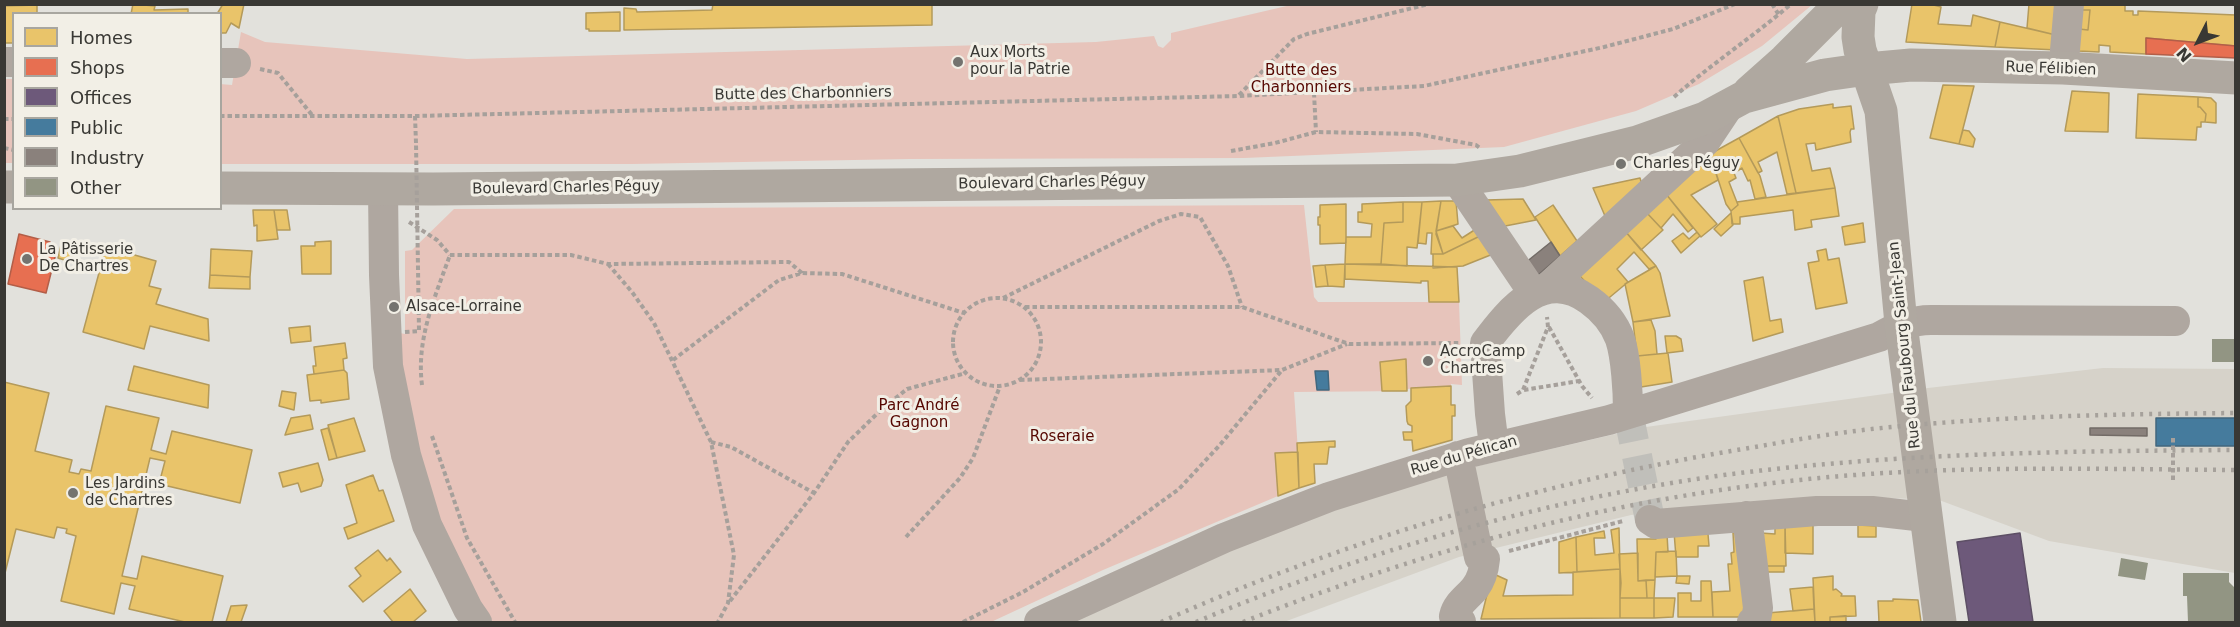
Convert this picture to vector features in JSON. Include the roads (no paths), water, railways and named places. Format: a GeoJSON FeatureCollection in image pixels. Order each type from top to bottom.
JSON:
{"type":"FeatureCollection","features":[{"type":"Feature","properties":{"kind":"main road"},"geometry":{"type":"LineString","coordinates":[[1736,101],[1785,60],[1841,4]]}},
{"type":"Feature","properties":{"kind":"main road","name":"Rue du Faubourg Saint-Jean"},"geometry":{"type":"LineString","coordinates":[[1862,4],[1859,11],[1858,37],[1860,50],[1881,111],[1901,324],[1940,622]]}},
{"type":"Feature","properties":{"kind":"main road","name":"Rue Félibien"},"geometry":{"type":"LineString","coordinates":[[1867,69],[1911,65],[2063,68],[2235,78]]}},
{"type":"Feature","properties":{"kind":"main road","name":"Boulevard Charles Péguy"},"geometry":{"type":"LineString","coordinates":[[222,189],[383,203],[1183,181],[1234,183],[1457,180],[1520,171],[1637,142],[1705,118],[1736,101],[1825,75],[1867,69]]}},
{"type":"Feature","properties":{"kind":"street"},"geometry":{"type":"LineString","coordinates":[[2065,50],[2069,4]]}},
{"type":"Feature","properties":{"kind":"street"},"geometry":{"type":"LineString","coordinates":[[1494,446],[1485,343],[1501,322],[1542,290],[1705,142],[1736,101]]}},
{"type":"Feature","properties":{"kind":"street"},"geometry":{"type":"LineString","coordinates":[[1457,180],[1542,290]]}},
{"type":"Feature","properties":{"kind":"street"},"geometry":{"type":"LineString","coordinates":[[383,203],[388,366],[406,455],[427,525],[468,609],[477,622]]}},
{"type":"Feature","properties":{"kind":"street"},"geometry":{"type":"LineString","coordinates":[[1542,290],[1570,288],[1601,309],[1612,324],[1620,340],[1619,416]]}},
{"type":"Feature","properties":{"kind":"street"},"geometry":{"type":"LineString","coordinates":[[1901,324],[1918,320],[2175,321]]}},
{"type":"Feature","properties":{"kind":"street","name":"Rue du Pélican"},"geometry":{"type":"LineString","coordinates":[[1039,622],[1234,534],[1329,497],[1458,456],[1619,416],[1879,337],[1901,324]]}},
{"type":"Feature","properties":{"kind":"street"},"geometry":{"type":"LineString","coordinates":[[1457,619],[1459,604],[1476,588],[1483,575],[1485,559],[1479,558],[1458,456]]}},
{"type":"Feature","properties":{"kind":"street"},"geometry":{"type":"LineString","coordinates":[[1651,522],[1817,511],[1872,511],[1925,517]]}},
{"type":"Feature","properties":{"kind":"street"},"geometry":{"type":"LineString","coordinates":[[1747,516],[1758,608],[1756,620],[1752,622]]}},
{"type":"Feature","properties":{"kind":"tunnel"},"geometry":{"type":"LineString","coordinates":[[1628,412],[1650,520]]}},
{"type":"Feature","properties":{"kind":"railway"},"geometry":{"type":"LineString","coordinates":[[1161,622],[1304,564],[1378,538],[1527,495],[1603,476],[1679,461],[1840,433],[1935,423],[2064,416],[2236,413]]}},
{"type":"Feature","properties":{"kind":"railway"},"geometry":{"type":"LineString","coordinates":[[1196,622],[1324,573],[1456,531],[1522,514],[1656,486],[1788,468],[1916,458],[2108,451],[2236,450]]}},
{"type":"Feature","properties":{"kind":"railway"},"geometry":{"type":"LineString","coordinates":[[1243,622],[1372,575],[1503,535],[1636,504],[1704,492],[1830,477],[1946,470],[2236,470]]}},
{"type":"Feature","properties":{"kind":"place","name":"Aux Morts pour la Patrie"},"geometry":{"type":"Point","coordinates":[958,62]}},
{"type":"Feature","properties":{"kind":"place","name":"Charles Péguy"},"geometry":{"type":"Point","coordinates":[1621,164]}},
{"type":"Feature","properties":{"kind":"place","name":"La Pâtisserie De Chartres"},"geometry":{"type":"Point","coordinates":[27,259]}},
{"type":"Feature","properties":{"kind":"place","name":"Alsace-Lorraine"},"geometry":{"type":"Point","coordinates":[394,307]}},
{"type":"Feature","properties":{"kind":"place","name":"AccroCamp Chartres"},"geometry":{"type":"Point","coordinates":[1428,361]}},
{"type":"Feature","properties":{"kind":"place","name":"Les Jardins de Chartres"},"geometry":{"type":"Point","coordinates":[73,493]}},
{"type":"Feature","properties":{"kind":"park label","name":"Butte des Charbonniers"},"geometry":{"type":"Point","coordinates":[1301,80]}},
{"type":"Feature","properties":{"kind":"park label","name":"Parc André Gagnon"},"geometry":{"type":"Point","coordinates":[919,414]}},
{"type":"Feature","properties":{"kind":"park label","name":"Roseraie"},"geometry":{"type":"Point","coordinates":[1062,437]}}]}
